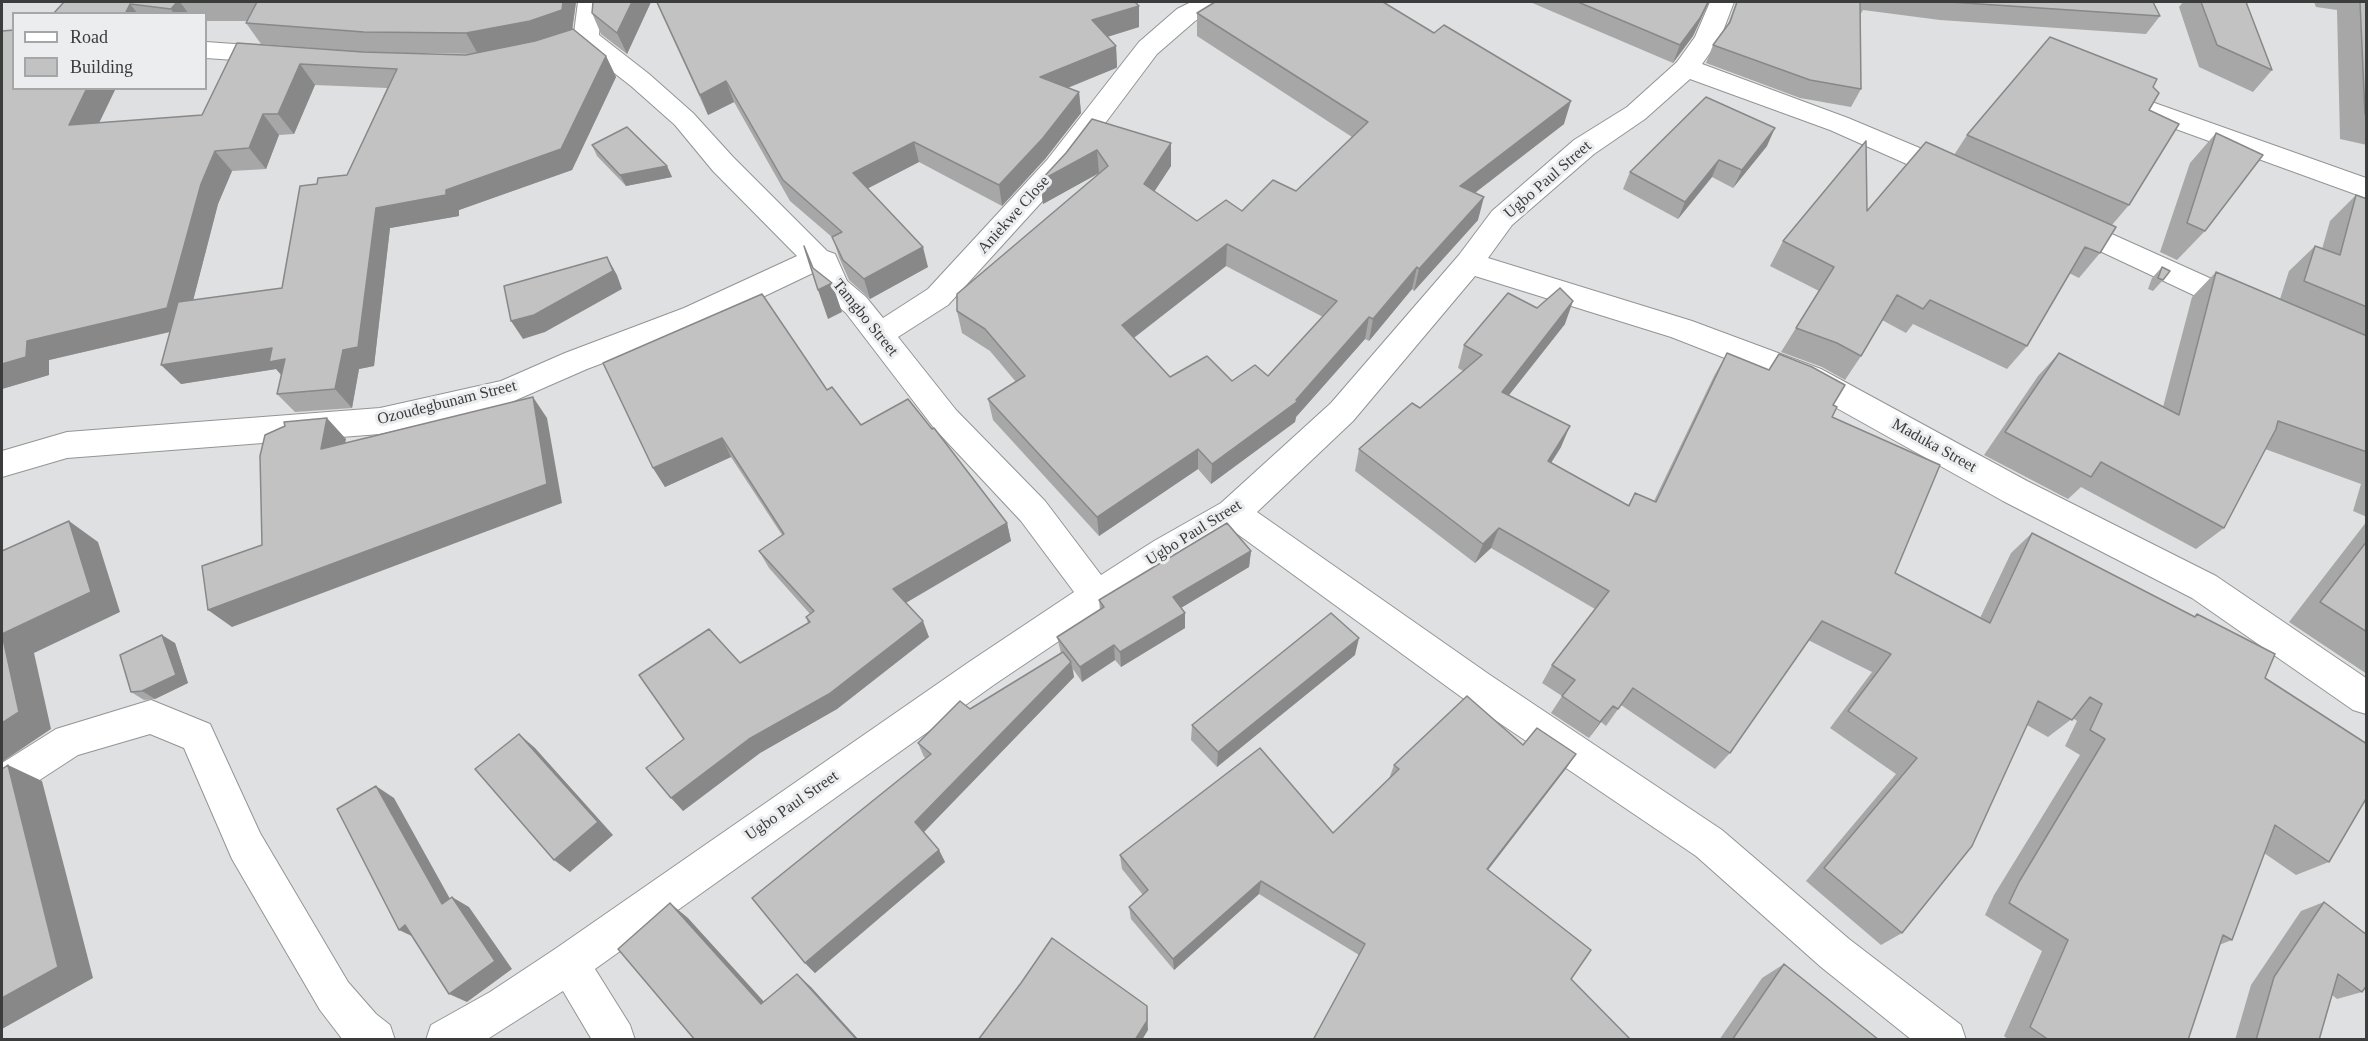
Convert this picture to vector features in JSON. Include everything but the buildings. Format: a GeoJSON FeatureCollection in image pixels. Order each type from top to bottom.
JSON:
{"type":"FeatureCollection","features":[{"type":"Feature","properties":{"kind":"street"},"geometry":{"type":"LineString","coordinates":[[545,52],[586,38],[590,2]]}},
{"type":"Feature","properties":{"kind":"street","name":"Aniekwe Close"},"geometry":{"type":"LineString","coordinates":[[879,335],[938,297],[1057,167],[1148,48],[1186,15],[1208,2]]}},
{"type":"Feature","properties":{"kind":"street","name":"Ugbo Paul Street"},"geometry":{"type":"LineString","coordinates":[[446,1040],[504,1006],[569,963],[982,673],[1166,551],[1233,513],[1342,412],[1469,263],[1502,218],[1584,147],[1636,113],[1686,68],[1707,39],[1722,2]]}},
{"type":"Feature","properties":{"kind":"street","name":"Tamgbo Street"},"geometry":{"type":"LineString","coordinates":[[586,38],[640,80],[684,119],[723,164],[817,259],[825,262],[835,287],[856,305],[945,419],[1034,511],[1097,596]]}},
{"type":"Feature","properties":{"kind":"street"},"geometry":{"type":"LineString","coordinates":[[207,50],[297,57]]}},
{"type":"Feature","properties":{"kind":"street"},"geometry":{"type":"LineString","coordinates":[[1686,68],[1839,124],[1975,182]]}},
{"type":"Feature","properties":{"kind":"street"},"geometry":{"type":"LineString","coordinates":[[2149,110],[2367,188]]}},
{"type":"Feature","properties":{"kind":"street"},"geometry":{"type":"LineString","coordinates":[[2038,211],[2263,315]]}},
{"type":"Feature","properties":{"kind":"street","name":"Ozoudegbunam Street"},"geometry":{"type":"LineString","coordinates":[[2,464],[67,445],[159,436],[313,428],[380,421],[507,392],[576,361],[695,316],[817,259]]}},
{"type":"Feature","properties":{"kind":"street","name":"Maduka Street"},"geometry":{"type":"LineString","coordinates":[[1469,263],[1681,329],[1810,378],[2015,491],[2204,587],[2367,698]]}},
{"type":"Feature","properties":{"kind":"street"},"geometry":{"type":"LineString","coordinates":[[1233,513],[1477,687],[1709,843],[1835,953],[1946,1040]]}},
{"type":"Feature","properties":{"kind":"street"},"geometry":{"type":"LineString","coordinates":[[2,783],[69,741],[151,717],[197,736],[246,846],[334,996],[361,1029],[375,1040]]}},
{"type":"Feature","properties":{"kind":"street"},"geometry":{"type":"LineString","coordinates":[[569,963],[615,1040]]}}]}
